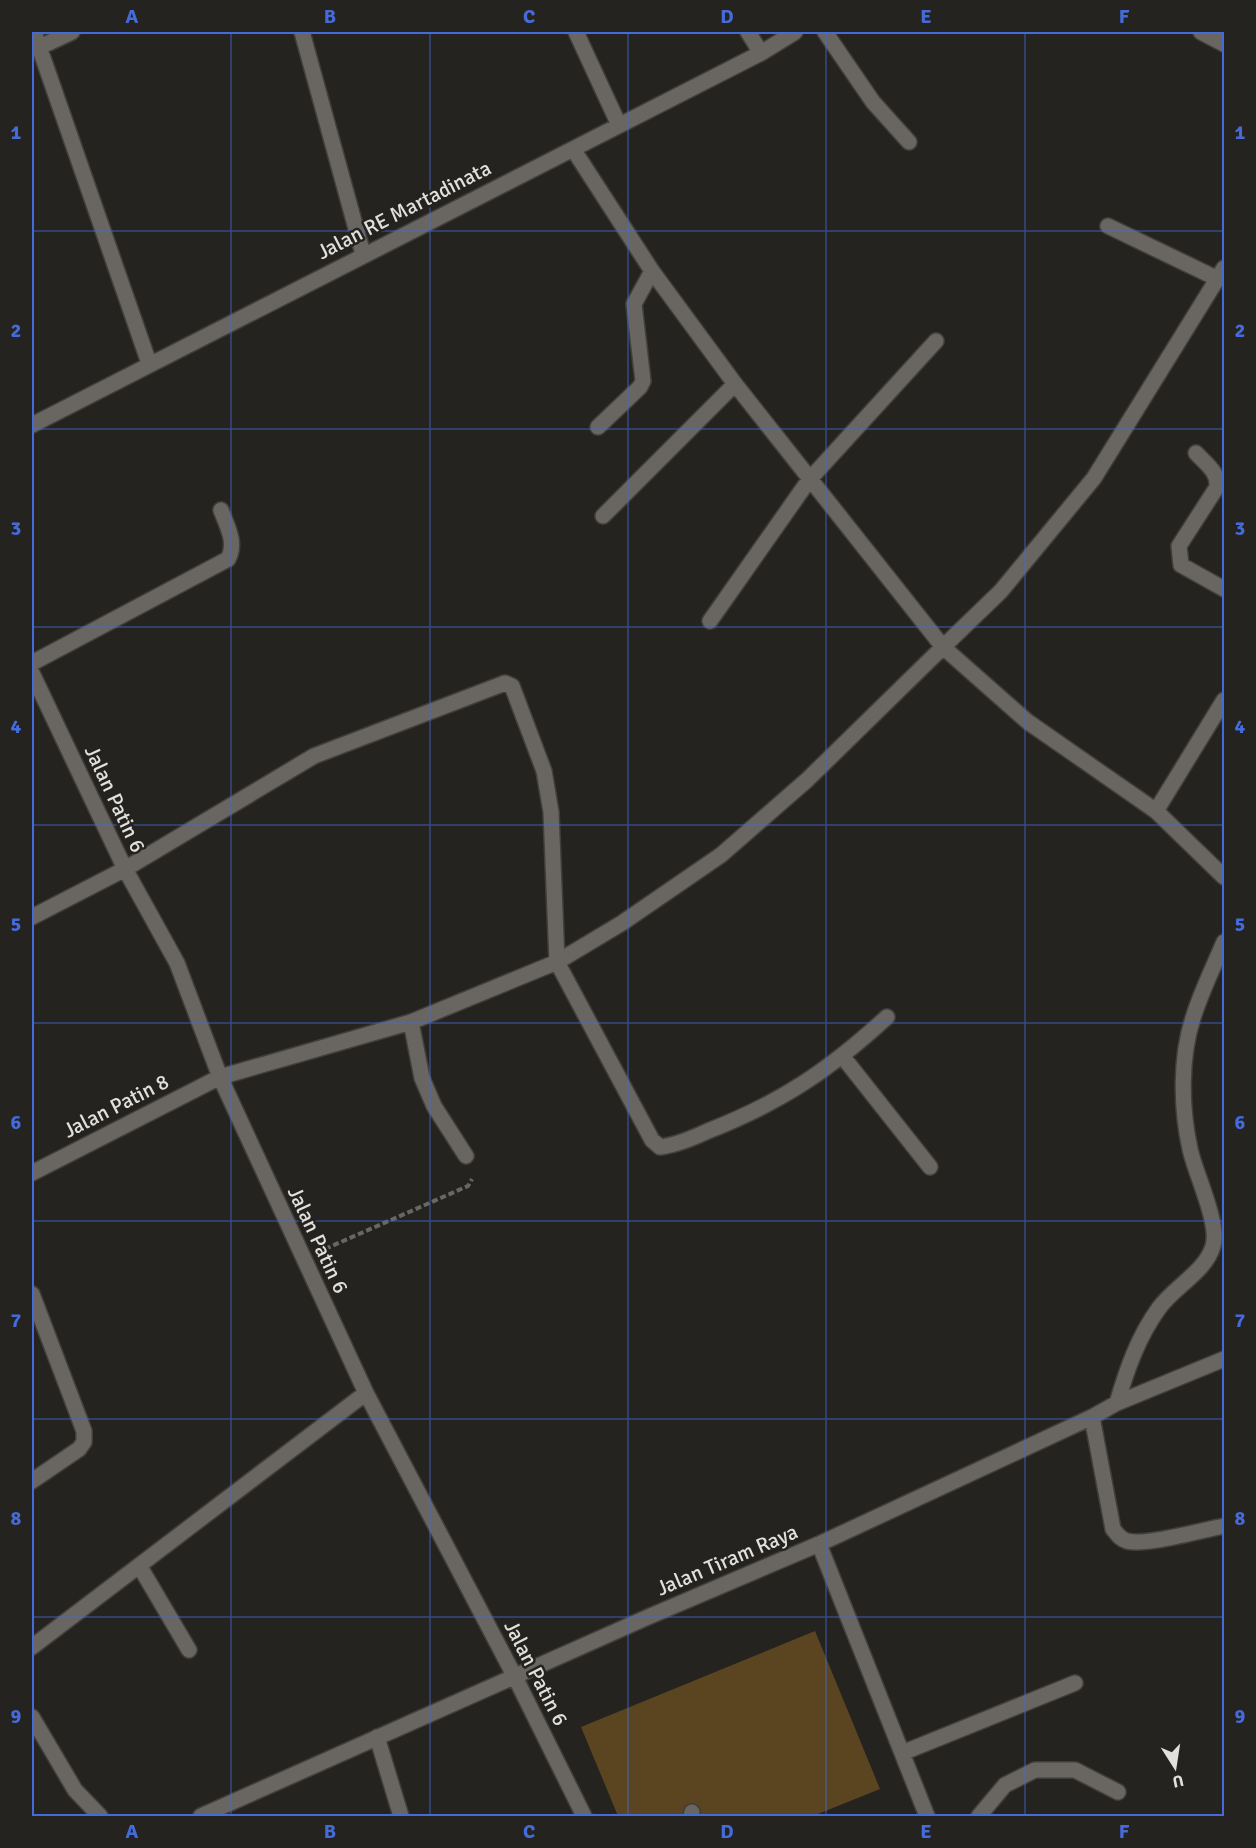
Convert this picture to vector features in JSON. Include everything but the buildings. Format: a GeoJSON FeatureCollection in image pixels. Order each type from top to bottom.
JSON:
{"type":"FeatureCollection","features":[{"type":"Feature","properties":{"kind":"street"},"geometry":{"type":"LineString","coordinates":[[34,32],[149,363]]}},
{"type":"Feature","properties":{"kind":"street"},"geometry":{"type":"LineString","coordinates":[[40,47],[72,32]]}},
{"type":"Feature","properties":{"kind":"street"},"geometry":{"type":"LineString","coordinates":[[302,32],[363,254]]}},
{"type":"Feature","properties":{"kind":"street"},"geometry":{"type":"LineString","coordinates":[[576,32],[619,125]]}},
{"type":"Feature","properties":{"kind":"street"},"geometry":{"type":"LineString","coordinates":[[748,32],[761,53]]}},
{"type":"Feature","properties":{"kind":"street","name":"Jalan RE Martadinata"},"geometry":{"type":"LineString","coordinates":[[32,426],[149,363],[761,53],[795,32]]}},
{"type":"Feature","properties":{"kind":"street"},"geometry":{"type":"LineString","coordinates":[[825,32],[873,102],[909,142]]}},
{"type":"Feature","properties":{"kind":"street"},"geometry":{"type":"LineString","coordinates":[[1201,32],[1224,45]]}},
{"type":"Feature","properties":{"kind":"street"},"geometry":{"type":"LineString","coordinates":[[573,149],[652,271],[735,384],[943,647],[1028,722],[1155,811],[1224,877]]}},
{"type":"Feature","properties":{"kind":"street"},"geometry":{"type":"LineString","coordinates":[[1108,226],[1221,273]]}},
{"type":"Feature","properties":{"kind":"street"},"geometry":{"type":"LineString","coordinates":[[598,427],[640,387],[643,381],[634,304],[652,271]]}},
{"type":"Feature","properties":{"kind":"street","name":"Jalan Patin 8"},"geometry":{"type":"LineString","coordinates":[[32,1173],[220,1077],[411,1022],[557,962],[622,923],[721,855],[807,780],[1001,591],[1094,478],[1221,273]]}},
{"type":"Feature","properties":{"kind":"street"},"geometry":{"type":"LineString","coordinates":[[710,621],[809,480],[936,341]]}},
{"type":"Feature","properties":{"kind":"street"},"geometry":{"type":"LineString","coordinates":[[603,516],[735,384]]}},
{"type":"Feature","properties":{"kind":"street"},"geometry":{"type":"LineString","coordinates":[[1196,453],[1214,472],[1218,480],[1217,487],[1179,546],[1178,557],[1181,565],[1224,589]]}},
{"type":"Feature","properties":{"kind":"street"},"geometry":{"type":"LineString","coordinates":[[32,663],[228,558],[233,550],[232,540],[221,510]]}},
{"type":"Feature","properties":{"kind":"street","name":"Jalan Patin 6"},"geometry":{"type":"LineString","coordinates":[[32,673],[124,869],[177,963],[220,1077],[366,1393],[515,1677],[584,1816]]}},
{"type":"Feature","properties":{"kind":"street"},"geometry":{"type":"LineString","coordinates":[[32,917],[124,869],[314,756],[505,683],[512,686],[544,771],[551,812],[557,962],[652,1140],[660,1147],[671,1146],[741,1117],[804,1085],[843,1057],[887,1017]]}},
{"type":"Feature","properties":{"kind":"street"},"geometry":{"type":"LineString","coordinates":[[1155,811],[1224,700]]}},
{"type":"Feature","properties":{"kind":"street"},"geometry":{"type":"LineString","coordinates":[[1117,1403],[1128,1365],[1142,1334],[1160,1306],[1203,1263],[1214,1246],[1212,1224],[1189,1147],[1183,1090],[1186,1054],[1193,1018],[1224,942]]}},
{"type":"Feature","properties":{"kind":"street"},"geometry":{"type":"LineString","coordinates":[[411,1022],[426,1087],[434,1106],[466,1156]]}},
{"type":"Feature","properties":{"kind":"street"},"geometry":{"type":"LineString","coordinates":[[843,1057],[930,1167]]}},
{"type":"Feature","properties":{"kind":"street"},"geometry":{"type":"LineString","coordinates":[[32,1294],[84,1431],[84,1442],[79,1449],[32,1481]]}},
{"type":"Feature","properties":{"kind":"street"},"geometry":{"type":"LineString","coordinates":[[819,1544],[1092,1417],[1117,1403],[1224,1359]]}},
{"type":"Feature","properties":{"kind":"street"},"geometry":{"type":"LineString","coordinates":[[32,1647],[366,1393]]}},
{"type":"Feature","properties":{"kind":"street"},"geometry":{"type":"LineString","coordinates":[[1092,1417],[1113,1529],[1120,1539],[1130,1542],[1144,1541],[1224,1526]]}},
{"type":"Feature","properties":{"kind":"street","name":"Jalan Tiram Raya"},"geometry":{"type":"LineString","coordinates":[[201,1816],[648,1617],[819,1544],[927,1816]]}},
{"type":"Feature","properties":{"kind":"street"},"geometry":{"type":"LineString","coordinates":[[140,1567],[189,1650]]}},
{"type":"Feature","properties":{"kind":"street"},"geometry":{"type":"LineString","coordinates":[[902,1753],[1075,1683]]}},
{"type":"Feature","properties":{"kind":"street"},"geometry":{"type":"LineString","coordinates":[[32,1716],[75,1790],[100,1816]]}},
{"type":"Feature","properties":{"kind":"street"},"geometry":{"type":"LineString","coordinates":[[376,1737],[401,1816]]}},
{"type":"Feature","properties":{"kind":"street"},"geometry":{"type":"LineString","coordinates":[[979,1816],[1005,1785],[1035,1770],[1075,1770],[1118,1792]]}},
{"type":"Feature","properties":{"kind":"path"},"geometry":{"type":"LineString","coordinates":[[304,1258],[468,1185],[473,1173],[466,1156]]}},
{"type":"Feature","properties":{"kind":"shaded area"},"geometry":{"type":"Polygon","coordinates":[[[815,1631],[880,1789],[813,1816],[618,1816],[581,1727],[815,1631]]]}}]}
